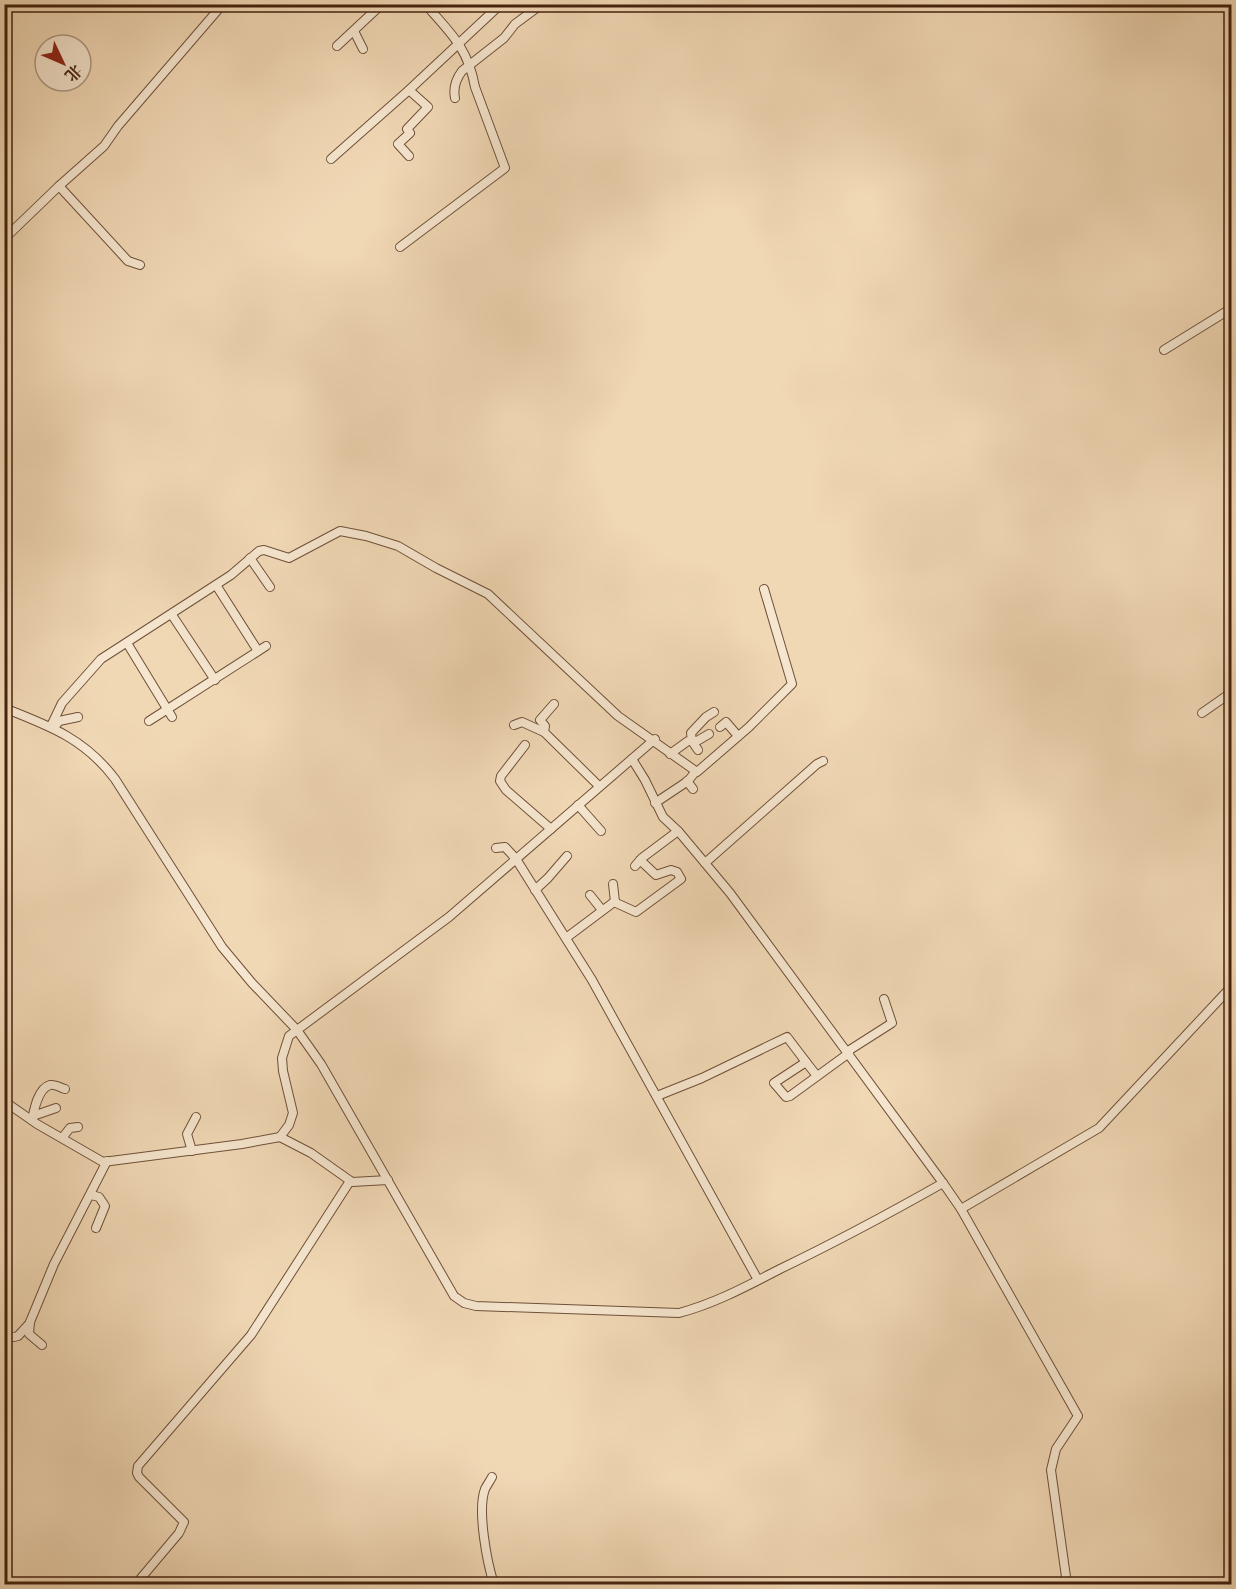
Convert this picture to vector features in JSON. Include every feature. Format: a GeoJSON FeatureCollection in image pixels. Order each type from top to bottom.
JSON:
{"type":"FeatureCollection","features":[{"type":"Feature","properties":{"kind":"street"},"geometry":{"type":"LineString","coordinates":[[4,239],[104,146],[120,124],[223,4]]}},
{"type":"Feature","properties":{"kind":"street"},"geometry":{"type":"LineString","coordinates":[[337,46],[382,4]]}},
{"type":"Feature","properties":{"kind":"street"},"geometry":{"type":"LineString","coordinates":[[400,247],[505,168],[460,43],[426,4]]}},
{"type":"Feature","properties":{"kind":"street"},"geometry":{"type":"LineString","coordinates":[[331,159],[501,4]]}},
{"type":"Feature","properties":{"kind":"street"},"geometry":{"type":"LineString","coordinates":[[455,98],[457,78],[469,65],[504,38],[515,24],[542,4]]}},
{"type":"Feature","properties":{"kind":"street"},"geometry":{"type":"LineString","coordinates":[[354,31],[363,49]]}},
{"type":"Feature","properties":{"kind":"street"},"geometry":{"type":"LineString","coordinates":[[409,90],[428,107],[407,129],[410,133],[398,144],[409,156]]}},
{"type":"Feature","properties":{"kind":"street"},"geometry":{"type":"LineString","coordinates":[[59,186],[128,261],[140,265]]}},
{"type":"Feature","properties":{"kind":"street"},"geometry":{"type":"LineString","coordinates":[[1164,350],[1232,308]]}},
{"type":"Feature","properties":{"kind":"street"},"geometry":{"type":"LineString","coordinates":[[53,727],[62,703],[101,659],[216,585],[259,550],[292,558],[340,531],[398,546],[488,594],[618,716],[696,771]]}},
{"type":"Feature","properties":{"kind":"street"},"geometry":{"type":"LineString","coordinates":[[250,558],[270,587]]}},
{"type":"Feature","properties":{"kind":"street"},"geometry":{"type":"LineString","coordinates":[[149,721],[170,713],[262,649],[216,585]]}},
{"type":"Feature","properties":{"kind":"street"},"geometry":{"type":"LineString","coordinates":[[655,803],[707,765],[792,684],[764,589]]}},
{"type":"Feature","properties":{"kind":"street"},"geometry":{"type":"LineString","coordinates":[[172,615],[215,680]]}},
{"type":"Feature","properties":{"kind":"street"},"geometry":{"type":"LineString","coordinates":[[127,643],[170,713]]}},
{"type":"Feature","properties":{"kind":"street"},"geometry":{"type":"LineString","coordinates":[[1202,713],[1232,692]]}},
{"type":"Feature","properties":{"kind":"street"},"geometry":{"type":"LineString","coordinates":[[544,732],[545,726],[540,720],[554,704]]}},
{"type":"Feature","properties":{"kind":"street"},"geometry":{"type":"LineString","coordinates":[[4,708],[53,727],[74,739],[104,765],[115,779],[222,947],[252,983],[297,1030],[332,1083],[454,1296],[464,1303],[476,1306],[679,1313],[722,1298],[852,1234],[943,1183]]}},
{"type":"Feature","properties":{"kind":"street"},"geometry":{"type":"LineString","coordinates":[[698,750],[692,741],[693,728],[714,712]]}},
{"type":"Feature","properties":{"kind":"street"},"geometry":{"type":"LineString","coordinates":[[53,727],[59,721],[78,717]]}},
{"type":"Feature","properties":{"kind":"street"},"geometry":{"type":"LineString","coordinates":[[514,725],[522,722],[544,732],[599,786]]}},
{"type":"Feature","properties":{"kind":"street"},"geometry":{"type":"LineString","coordinates":[[720,727],[726,722],[738,736]]}},
{"type":"Feature","properties":{"kind":"street"},"geometry":{"type":"LineString","coordinates":[[670,754],[688,741],[701,740],[709,734]]}},
{"type":"Feature","properties":{"kind":"street"},"geometry":{"type":"LineString","coordinates":[[280,1137],[289,1125],[293,1113],[282,1058],[289,1036],[449,917],[655,740]]}},
{"type":"Feature","properties":{"kind":"street"},"geometry":{"type":"LineString","coordinates":[[525,745],[501,776],[500,781],[506,790],[551,830]]}},
{"type":"Feature","properties":{"kind":"street"},"geometry":{"type":"LineString","coordinates":[[632,759],[663,818],[678,831],[730,893],[961,1209],[1078,1416],[1056,1449],[1052,1470],[1067,1584]]}},
{"type":"Feature","properties":{"kind":"street"},"geometry":{"type":"LineString","coordinates":[[705,863],[823,761]]}},
{"type":"Feature","properties":{"kind":"street"},"geometry":{"type":"LineString","coordinates":[[687,781],[693,789]]}},
{"type":"Feature","properties":{"kind":"street"},"geometry":{"type":"LineString","coordinates":[[578,805],[601,831]]}},
{"type":"Feature","properties":{"kind":"street"},"geometry":{"type":"LineString","coordinates":[[615,902],[636,912],[681,879],[677,872],[671,870],[656,876],[638,863],[678,831]]}},
{"type":"Feature","properties":{"kind":"street"},"geometry":{"type":"LineString","coordinates":[[496,848],[505,847],[516,859],[592,980],[758,1280]]}},
{"type":"Feature","properties":{"kind":"street"},"geometry":{"type":"LineString","coordinates":[[536,890],[567,856]]}},
{"type":"Feature","properties":{"kind":"street"},"geometry":{"type":"LineString","coordinates":[[613,884],[615,902]]}},
{"type":"Feature","properties":{"kind":"street"},"geometry":{"type":"LineString","coordinates":[[590,896],[602,910]]}},
{"type":"Feature","properties":{"kind":"street"},"geometry":{"type":"LineString","coordinates":[[566,938],[615,902]]}},
{"type":"Feature","properties":{"kind":"street"},"geometry":{"type":"LineString","coordinates":[[961,1209],[1098,1128],[1232,986]]}},
{"type":"Feature","properties":{"kind":"street"},"geometry":{"type":"LineString","coordinates":[[806,1062],[774,1083],[786,1098],[892,1023],[884,999]]}},
{"type":"Feature","properties":{"kind":"street"},"geometry":{"type":"LineString","coordinates":[[657,1096],[702,1078],[787,1037],[817,1076]]}},
{"type":"Feature","properties":{"kind":"street"},"geometry":{"type":"LineString","coordinates":[[32,1118],[36,1103],[45,1089],[53,1085],[65,1089]]}},
{"type":"Feature","properties":{"kind":"street"},"geometry":{"type":"LineString","coordinates":[[4,1101],[103,1162],[280,1137],[311,1153],[350,1181],[387,1180]]}},
{"type":"Feature","properties":{"kind":"street"},"geometry":{"type":"LineString","coordinates":[[32,1118],[56,1108]]}},
{"type":"Feature","properties":{"kind":"street"},"geometry":{"type":"LineString","coordinates":[[192,1151],[187,1134],[196,1118]]}},
{"type":"Feature","properties":{"kind":"street"},"geometry":{"type":"LineString","coordinates":[[62,1138],[70,1128],[78,1127]]}},
{"type":"Feature","properties":{"kind":"street"},"geometry":{"type":"LineString","coordinates":[[42,1345],[29,1335],[30,1322],[54,1264],[107,1161]]}},
{"type":"Feature","properties":{"kind":"street"},"geometry":{"type":"LineString","coordinates":[[136,1584],[178,1533],[184,1522],[139,1477],[138,1466],[251,1335],[350,1181]]}},
{"type":"Feature","properties":{"kind":"street"},"geometry":{"type":"LineString","coordinates":[[91,1195],[99,1197],[105,1206],[96,1228]]}},
{"type":"Feature","properties":{"kind":"street"},"geometry":{"type":"LineString","coordinates":[[14,1337],[18,1336],[30,1322]]}},
{"type":"Feature","properties":{"kind":"street"},"geometry":{"type":"LineString","coordinates":[[492,1477],[484,1491],[483,1536],[494,1584]]}}]}
